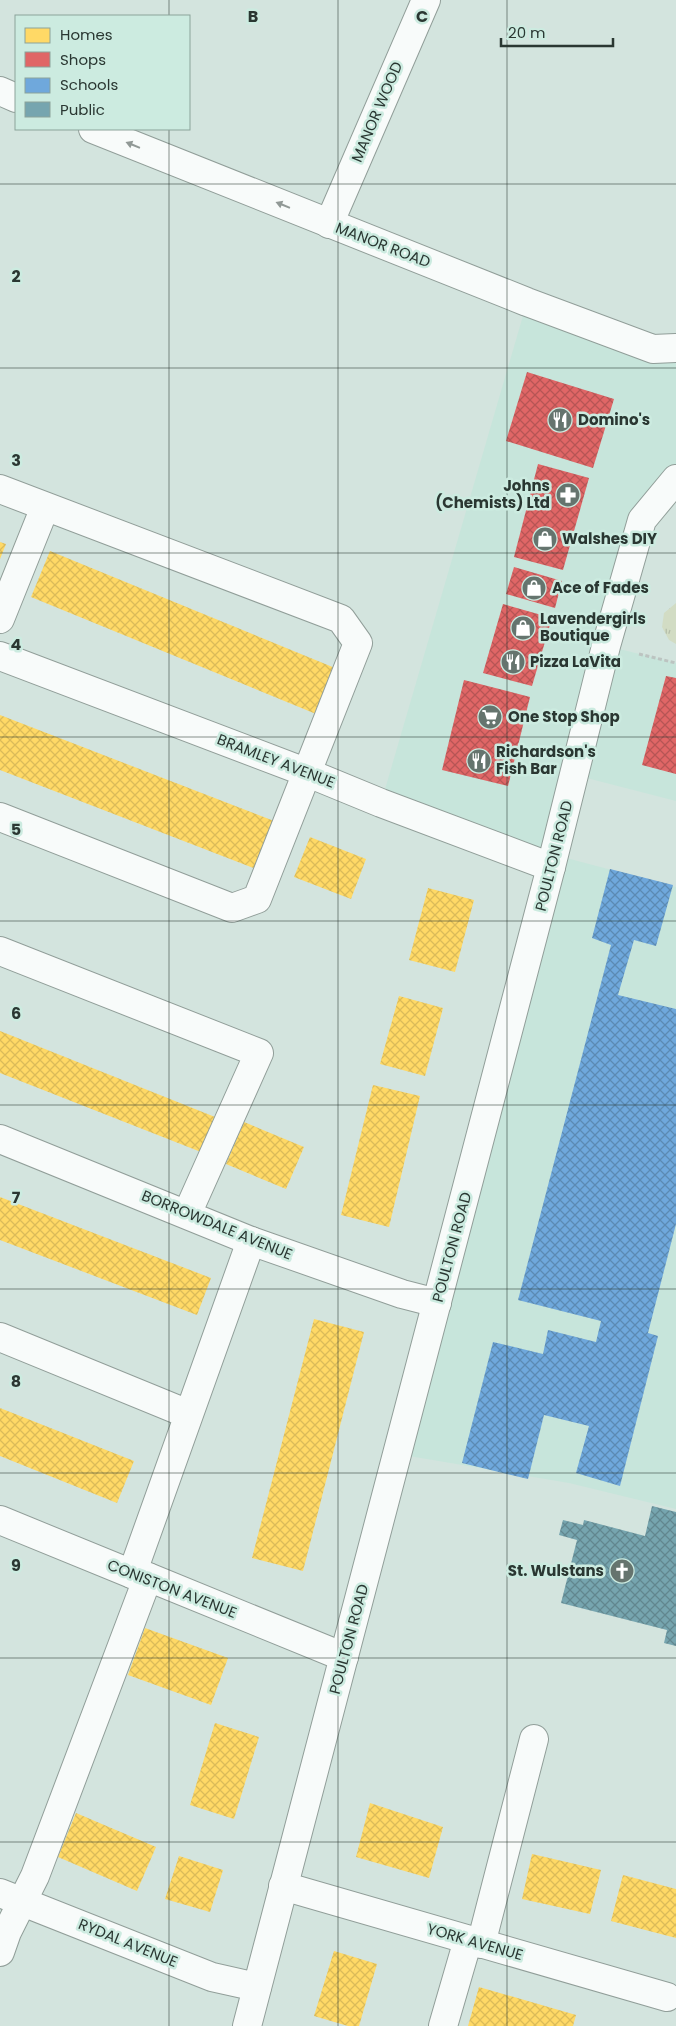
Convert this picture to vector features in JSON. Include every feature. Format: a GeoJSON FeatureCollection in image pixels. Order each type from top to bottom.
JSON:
{"type":"FeatureCollection","features":[{"type":"Feature","properties":{"kind":"street","name":"MANOR WOOD"},"geometry":{"type":"LineString","coordinates":[[329,224],[426,0]]}},
{"type":"Feature","properties":{"kind":"street"},"geometry":{"type":"LineString","coordinates":[[0,91],[15,98]]}},
{"type":"Feature","properties":{"kind":"street","name":"MANOR ROAD"},"geometry":{"type":"LineString","coordinates":[[95,130],[329,224],[653,349],[676,348]]}},
{"type":"Feature","properties":{"kind":"street","name":"POULTON ROAD"},"geometry":{"type":"LineString","coordinates":[[247,2026],[551,867],[606,646],[642,520],[676,479]]}},
{"type":"Feature","properties":{"kind":"street"},"geometry":{"type":"LineString","coordinates":[[0,489],[341,619],[358,642],[257,899],[232,908],[0,817]]}},
{"type":"Feature","properties":{"kind":"street"},"geometry":{"type":"LineString","coordinates":[[0,619],[45,507]]}},
{"type":"Feature","properties":{"kind":"street","name":"BRAMLEY AVENUE"},"geometry":{"type":"LineString","coordinates":[[0,656],[551,867]]}},
{"type":"Feature","properties":{"kind":"street"},"geometry":{"type":"LineString","coordinates":[[0,952],[259,1053],[187,1214]]}},
{"type":"Feature","properties":{"kind":"street","name":"BORROWDALE AVENUE"},"geometry":{"type":"LineString","coordinates":[[0,1138],[251,1241],[402,1294],[437,1303]]}},
{"type":"Feature","properties":{"kind":"street"},"geometry":{"type":"LineString","coordinates":[[0,1952],[8,1932],[12,1897],[35,1876],[140,1576],[188,1414],[251,1241]]}},
{"type":"Feature","properties":{"kind":"street"},"geometry":{"type":"LineString","coordinates":[[0,1337],[188,1414]]}},
{"type":"Feature","properties":{"kind":"street","name":"CONISTON AVENUE"},"geometry":{"type":"LineString","coordinates":[[0,1520],[344,1657]]}},
{"type":"Feature","properties":{"kind":"street"},"geometry":{"type":"LineString","coordinates":[[443,2026],[474,1942],[534,1738]]}},
{"type":"Feature","properties":{"kind":"street","name":"YORK AVENUE"},"geometry":{"type":"LineString","coordinates":[[283,1886],[667,1997]]}},
{"type":"Feature","properties":{"kind":"street","name":"RYDAL AVENUE"},"geometry":{"type":"LineString","coordinates":[[12,1897],[212,1977],[257,1987]]}},
{"type":"Feature","properties":{"kind":"shaded area"},"geometry":{"type":"Polygon","coordinates":[[[527,302],[676,340],[676,479],[642,520],[607,646],[676,663],[676,801],[575,775],[555,855],[676,887],[676,1509],[569,1483],[397,1454],[551,867],[381,803],[527,302]]]}},
{"type":"Feature","properties":{"kind":"green space"},"geometry":{"type":"Polygon","coordinates":[[[676,603],[676,644],[669,640],[662,627],[664,613],[676,603]]]}},
{"type":"Feature","properties":{"kind":"building: Homes"},"geometry":{"type":"Polygon","coordinates":[[[0,542],[6,544],[0,559],[0,542]]]}},
{"type":"Feature","properties":{"kind":"building: Homes"},"geometry":{"type":"Polygon","coordinates":[[[50,551],[335,668],[316,714],[31,597],[50,551]]]}},
{"type":"Feature","properties":{"kind":"building: Homes"},"geometry":{"type":"Polygon","coordinates":[[[0,715],[274,821],[256,869],[0,770],[0,715]]]}},
{"type":"Feature","properties":{"kind":"building: Homes"},"geometry":{"type":"Polygon","coordinates":[[[310,837],[366,859],[351,899],[294,877],[310,837]]]}},
{"type":"Feature","properties":{"kind":"building: Homes"},"geometry":{"type":"Polygon","coordinates":[[[428,888],[474,900],[455,972],[409,960],[428,888]]]}},
{"type":"Feature","properties":{"kind":"building: Homes"},"geometry":{"type":"Polygon","coordinates":[[[399,996],[443,1008],[425,1076],[380,1064],[399,996]]]}},
{"type":"Feature","properties":{"kind":"building: Homes"},"geometry":{"type":"Polygon","coordinates":[[[0,1031],[220,1119],[206,1154],[0,1073],[0,1031]]]}},
{"type":"Feature","properties":{"kind":"building: Homes"},"geometry":{"type":"Polygon","coordinates":[[[373,1085],[420,1096],[389,1227],[341,1215],[373,1085]]]}},
{"type":"Feature","properties":{"kind":"building: Homes"},"geometry":{"type":"Polygon","coordinates":[[[244,1122],[304,1147],[286,1189],[226,1164],[244,1122]]]}},
{"type":"Feature","properties":{"kind":"building: Homes"},"geometry":{"type":"Polygon","coordinates":[[[0,1197],[211,1278],[197,1315],[0,1240],[0,1197]]]}},
{"type":"Feature","properties":{"kind":"building: Homes"},"geometry":{"type":"Polygon","coordinates":[[[314,1319],[364,1332],[303,1571],[252,1558],[314,1319]]]}},
{"type":"Feature","properties":{"kind":"building: Homes"},"geometry":{"type":"Polygon","coordinates":[[[0,1408],[134,1461],[117,1503],[0,1456],[0,1408]]]}},
{"type":"Feature","properties":{"kind":"building: Homes"},"geometry":{"type":"Polygon","coordinates":[[[145,1628],[228,1658],[211,1705],[128,1675],[145,1628]]]}},
{"type":"Feature","properties":{"kind":"building: Homes"},"geometry":{"type":"Polygon","coordinates":[[[215,1723],[259,1737],[234,1819],[190,1805],[215,1723]]]}},
{"type":"Feature","properties":{"kind":"building: Homes"},"geometry":{"type":"Polygon","coordinates":[[[370,1803],[443,1827],[429,1878],[356,1857],[370,1803]]]}},
{"type":"Feature","properties":{"kind":"building: Homes"},"geometry":{"type":"Polygon","coordinates":[[[76,1813],[156,1847],[137,1891],[58,1857],[76,1813]]]}},
{"type":"Feature","properties":{"kind":"building: Homes"},"geometry":{"type":"Polygon","coordinates":[[[532,1854],[601,1870],[590,1914],[522,1899],[532,1854]]]}},
{"type":"Feature","properties":{"kind":"building: Homes"},"geometry":{"type":"Polygon","coordinates":[[[179,1856],[223,1870],[210,1912],[165,1899],[179,1856]]]}},
{"type":"Feature","properties":{"kind":"building: Homes"},"geometry":{"type":"Polygon","coordinates":[[[623,1875],[676,1889],[676,1938],[611,1921],[623,1875]]]}},
{"type":"Feature","properties":{"kind":"building: Homes"},"geometry":{"type":"Polygon","coordinates":[[[334,1951],[377,1964],[359,2026],[348,2026],[314,2016],[334,1951]]]}},
{"type":"Feature","properties":{"kind":"building: Homes"},"geometry":{"type":"Polygon","coordinates":[[[479,1987],[576,2015],[573,2026],[468,2026],[479,1987]]]}},
{"type":"Feature","properties":{"kind":"building: Shops","name":"Domino's"},"geometry":{"type":"Polygon","coordinates":[[[527,372],[614,399],[593,468],[506,441],[527,372]]]}},
{"type":"Feature","properties":{"kind":"building: Shops"},"geometry":{"type":"Polygon","coordinates":[[[538,464],[589,478],[563,570],[514,557],[538,464]]]}},
{"type":"Feature","properties":{"kind":"building: Shops","name":"Ace of Fades"},"geometry":{"type":"Polygon","coordinates":[[[514,567],[562,581],[555,608],[506,594],[514,567]]]}},
{"type":"Feature","properties":{"kind":"building: Shops"},"geometry":{"type":"Polygon","coordinates":[[[503,604],[552,618],[532,686],[483,673],[503,604]]]}},
{"type":"Feature","properties":{"kind":"building: Shops"},"geometry":{"type":"Polygon","coordinates":[[[666,676],[676,678],[676,774],[642,765],[666,676]]]}},
{"type":"Feature","properties":{"kind":"building: Shops","name":"One Stop Shop"},"geometry":{"type":"Polygon","coordinates":[[[464,680],[530,697],[508,786],[442,770],[464,680]]]}},
{"type":"Feature","properties":{"kind":"building: Schools"},"geometry":{"type":"Polygon","coordinates":[[[610,869],[673,885],[656,946],[634,940],[618,995],[676,1009],[676,1224],[648,1333],[658,1336],[620,1486],[576,1473],[589,1426],[544,1415],[528,1479],[462,1463],[493,1342],[543,1354],[548,1330],[596,1342],[601,1321],[518,1300],[611,945],[592,938],[610,869]]]}},
{"type":"Feature","properties":{"kind":"building: Public","name":"St. Wulstans"},"geometry":{"type":"Polygon","coordinates":[[[652,1506],[676,1512],[676,1646],[664,1643],[667,1630],[561,1603],[577,1540],[559,1535],[563,1520],[583,1525],[584,1520],[645,1536],[652,1506]]]}},
{"type":"Feature","properties":{"kind":"place","name":"Domino's"},"geometry":{"type":"Point","coordinates":[560,420]}},
{"type":"Feature","properties":{"kind":"place","name":"Johns (Chemists) Ltd"},"geometry":{"type":"Point","coordinates":[568,495]}},
{"type":"Feature","properties":{"kind":"place","name":"Walshes DIY"},"geometry":{"type":"Point","coordinates":[545,539]}},
{"type":"Feature","properties":{"kind":"place","name":"Ace of Fades"},"geometry":{"type":"Point","coordinates":[534,588]}},
{"type":"Feature","properties":{"kind":"place","name":"Lavendergirls Boutique"},"geometry":{"type":"Point","coordinates":[523,628]}},
{"type":"Feature","properties":{"kind":"place","name":"Pizza LaVita"},"geometry":{"type":"Point","coordinates":[513,662]}},
{"type":"Feature","properties":{"kind":"place","name":"One Stop Shop"},"geometry":{"type":"Point","coordinates":[490,717]}},
{"type":"Feature","properties":{"kind":"place","name":"Richardson's Fish Bar"},"geometry":{"type":"Point","coordinates":[479,761]}},
{"type":"Feature","properties":{"kind":"place","name":"St. Wulstans"},"geometry":{"type":"Point","coordinates":[622,1571]}}]}
